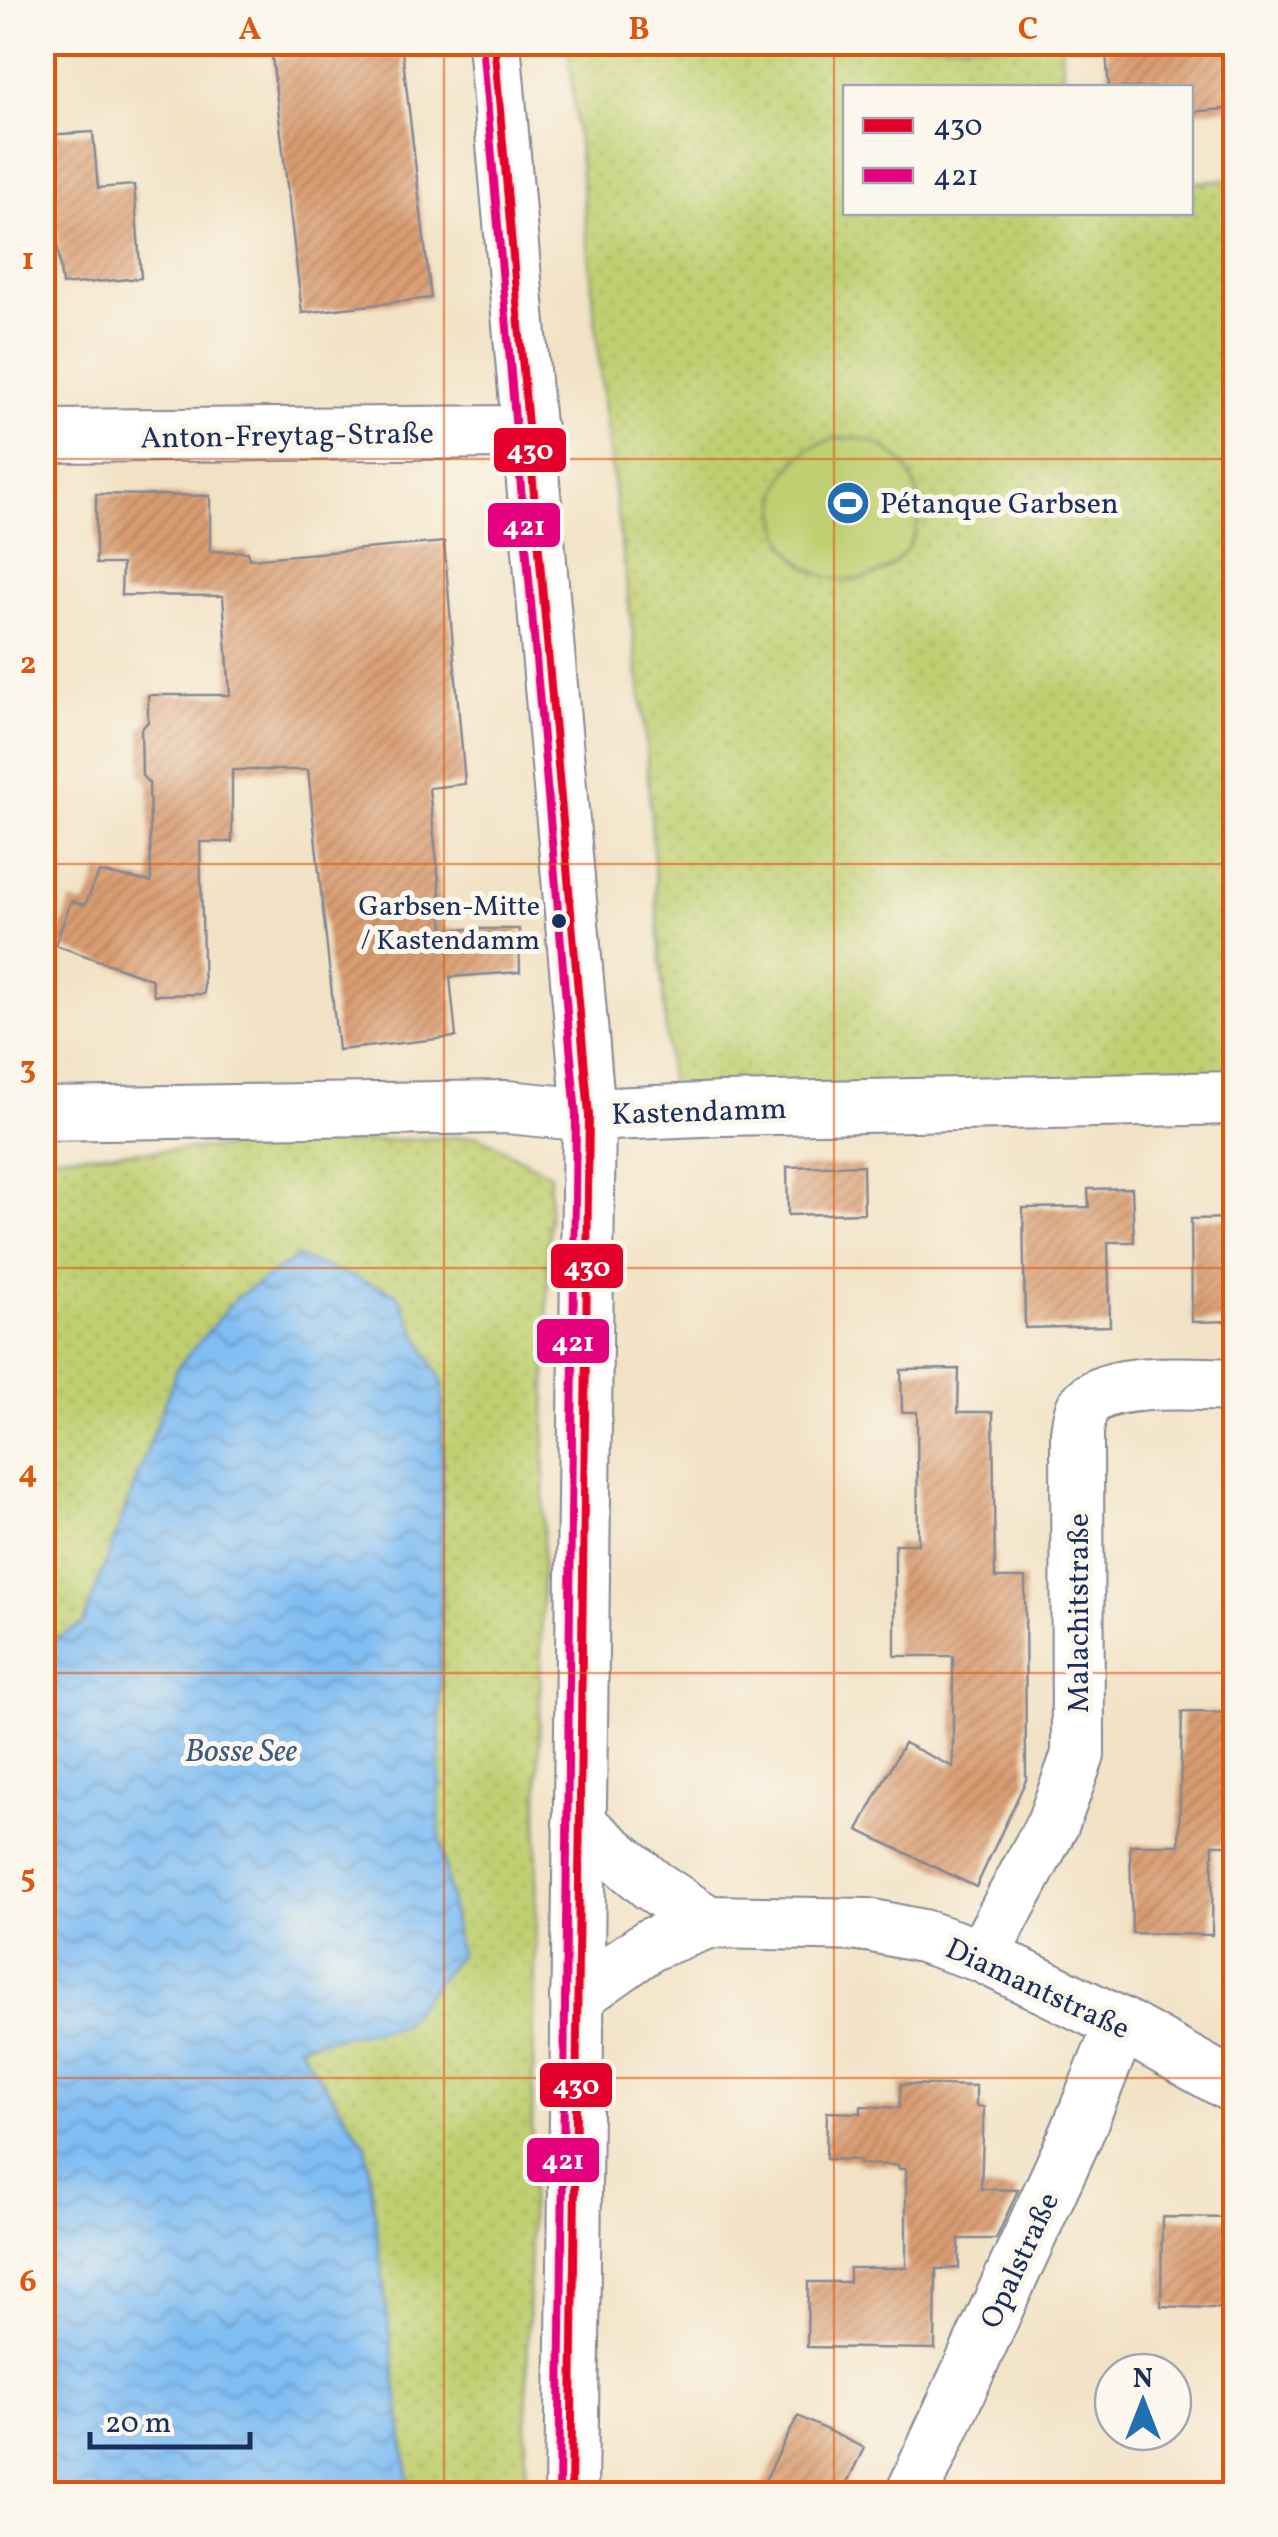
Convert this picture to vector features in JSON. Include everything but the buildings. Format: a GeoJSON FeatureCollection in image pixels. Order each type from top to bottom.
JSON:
{"type":"FeatureCollection","features":[{"type":"Feature","properties":{"kind":"street"},"geometry":{"type":"LineString","coordinates":[[494,42],[589,1115],[572,2494]]}},
{"type":"Feature","properties":{"kind":"street","name":"Anton-Freytag-Straße"},"geometry":{"type":"LineString","coordinates":[[42,436],[530,432]]}},
{"type":"Feature","properties":{"kind":"street","name":"Kastendamm"},"geometry":{"type":"LineString","coordinates":[[42,1114],[507,1107],[589,1115],[1236,1098]]}},
{"type":"Feature","properties":{"kind":"street","name":"Malachitstraße"},"geometry":{"type":"LineString","coordinates":[[982,1956],[1053,1822],[1078,1755],[1077,1433],[1082,1409],[1099,1393],[1123,1386],[1236,1385]]}},
{"type":"Feature","properties":{"kind":"street"},"geometry":{"type":"LineString","coordinates":[[579,1824],[652,1885],[708,1922]]}},
{"type":"Feature","properties":{"kind":"street","name":"Diamantstraße"},"geometry":{"type":"LineString","coordinates":[[576,1997],[651,1944],[708,1922],[868,1925],[922,1936],[982,1956],[1120,2024],[1236,2088]]}},
{"type":"Feature","properties":{"kind":"street","name":"Opalstraße"},"geometry":{"type":"LineString","coordinates":[[912,2494],[1076,2135],[1120,2024]]}},
{"type":"Feature","properties":{"kind":"green space"},"geometry":{"type":"Polygon","coordinates":[[[568,43],[1061,43],[1064,85],[843,85],[843,215],[1193,215],[1193,183],[1235,178],[1235,1084],[670,1092],[644,720],[605,420],[568,43]]]}},
{"type":"Feature","properties":{"kind":"green space","name":"Pétanque Garbsen"},"geometry":{"type":"Polygon","coordinates":[[[848,438],[875,444],[898,459],[913,482],[919,509],[913,536],[898,559],[875,574],[848,580],[821,574],[798,559],[783,536],[777,509],[783,482],[798,459],[821,444],[848,438]]]}},
{"type":"Feature","properties":{"kind":"green space"},"geometry":{"type":"Polygon","coordinates":[[[479,1136],[550,1174],[525,2494],[410,2494],[366,2146],[298,2044],[401,2025],[459,1955],[439,1830],[178,1367],[83,1624],[43,1646],[42,1156],[479,1136]]]}},
{"type":"Feature","properties":{"kind":"water","name":"Bosse See"},"geometry":{"type":"Polygon","coordinates":[[[297,1257],[397,1293],[443,1384],[439,1830],[459,1955],[401,2025],[298,2045],[366,2145],[410,2494],[43,2494],[43,1646],[83,1624],[178,1367],[236,1298],[297,1257]]]}},
{"type":"Feature","properties":{"kind":"transit line","name":"430"},"geometry":{"type":"LineString","coordinates":[[494,42],[589,1115],[571,2494]]}},
{"type":"Feature","properties":{"kind":"transit line","name":"421"},"geometry":{"type":"LineString","coordinates":[[482,43],[576,1115],[559,2494]]}},
{"type":"Feature","properties":{"kind":"place","name":"Pétanque Garbsen"},"geometry":{"type":"Point","coordinates":[848,503]}},
{"type":"Feature","properties":{"kind":"place","name":"Garbsen-Mitte / Kastendamm"},"geometry":{"type":"Point","coordinates":[559,921]}}]}
